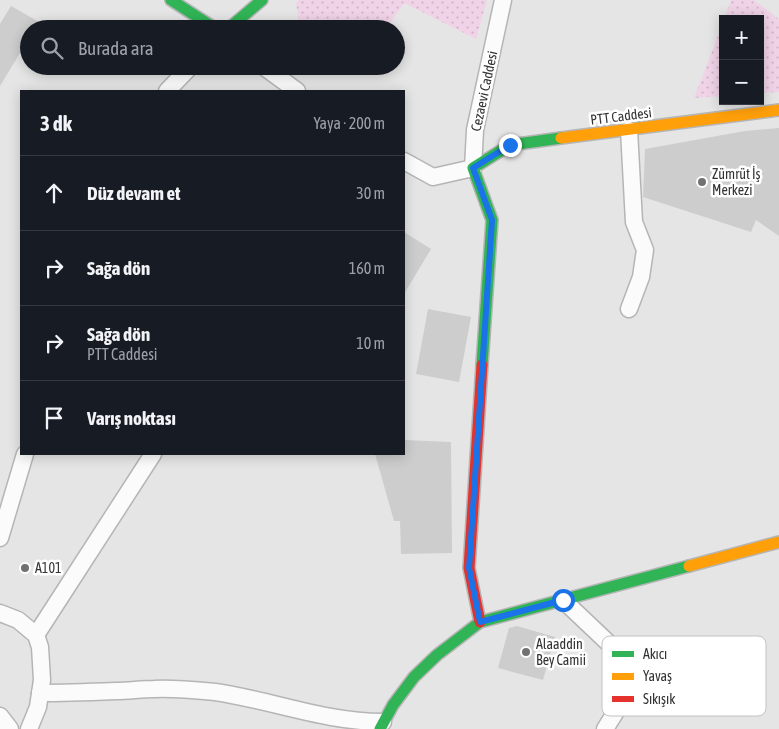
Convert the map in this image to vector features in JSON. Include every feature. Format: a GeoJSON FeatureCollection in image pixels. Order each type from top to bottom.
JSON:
{"type":"FeatureCollection","features":[{"type":"Feature","properties":{"kind":"street"},"geometry":{"type":"LineString","coordinates":[[171,0],[202,20]]}},
{"type":"Feature","properties":{"kind":"street"},"geometry":{"type":"LineString","coordinates":[[239,20],[262,0]]}},
{"type":"Feature","properties":{"kind":"street","name":"Cezaevi Caddesi"},"geometry":{"type":"LineString","coordinates":[[473,168],[475,130],[503,0]]}},
{"type":"Feature","properties":{"kind":"street"},"geometry":{"type":"LineString","coordinates":[[169,90],[183,75]]}},
{"type":"Feature","properties":{"kind":"street"},"geometry":{"type":"LineString","coordinates":[[275,75],[296,90]]}},
{"type":"Feature","properties":{"kind":"street","name":"PTT Caddesi"},"geometry":{"type":"LineString","coordinates":[[473,168],[510,145],[779,110]]}},
{"type":"Feature","properties":{"kind":"street"},"geometry":{"type":"LineString","coordinates":[[629,130],[634,222],[645,250],[641,277],[629,309]]}},
{"type":"Feature","properties":{"kind":"street"},"geometry":{"type":"LineString","coordinates":[[405,162],[433,177],[473,168],[492,220],[469,568],[480,622]]}},
{"type":"Feature","properties":{"kind":"street"},"geometry":{"type":"LineString","coordinates":[[0,538],[25,455]]}},
{"type":"Feature","properties":{"kind":"street"},"geometry":{"type":"LineString","coordinates":[[36,634],[152,455]]}},
{"type":"Feature","properties":{"kind":"street"},"geometry":{"type":"LineString","coordinates":[[40,693],[117,692],[153,689],[216,692],[317,714],[381,725],[414,677],[437,655],[480,622],[779,542]]}},
{"type":"Feature","properties":{"kind":"street"},"geometry":{"type":"LineString","coordinates":[[563,600],[602,637]]}},
{"type":"Feature","properties":{"kind":"street"},"geometry":{"type":"LineString","coordinates":[[0,613],[18,620],[36,634],[40,647],[42,680],[38,707],[29,729]]}},
{"type":"Feature","properties":{"kind":"street"},"geometry":{"type":"LineString","coordinates":[[0,716],[10,729]]}},
{"type":"Feature","properties":{"kind":"street"},"geometry":{"type":"LineString","coordinates":[[605,729],[613,716]]}},
{"type":"Feature","properties":{"kind":"shaded area"},"geometry":{"type":"Polygon","coordinates":[[[299,0],[487,0],[476,39],[404,3],[392,20],[299,20],[296,3],[299,0]]]}},
{"type":"Feature","properties":{"kind":"shaded area"},"geometry":{"type":"Polygon","coordinates":[[[731,0],[754,0],[779,19],[779,92],[764,93],[764,15],[725,15],[731,0]]]}},
{"type":"Feature","properties":{"kind":"shaded area"},"geometry":{"type":"Polygon","coordinates":[[[719,33],[719,96],[694,98],[719,33]]]}},
{"type":"Feature","properties":{"kind":"building"},"geometry":{"type":"Polygon","coordinates":[[[11,6],[36,20],[20,20],[20,53],[0,86],[0,24],[11,6]]]}},
{"type":"Feature","properties":{"kind":"building","name":"Zümrüt İş Merkezi"},"geometry":{"type":"Polygon","coordinates":[[[779,128],[779,236],[756,220],[751,232],[643,197],[645,149],[745,131],[779,128]]]}},
{"type":"Feature","properties":{"kind":"building"},"geometry":{"type":"Polygon","coordinates":[[[405,233],[431,249],[405,292],[405,233]]]}},
{"type":"Feature","properties":{"kind":"building"},"geometry":{"type":"Polygon","coordinates":[[[428,309],[471,317],[459,382],[416,374],[428,309]]]}},
{"type":"Feature","properties":{"kind":"building"},"geometry":{"type":"Polygon","coordinates":[[[405,440],[451,442],[452,553],[401,554],[400,521],[394,521],[375,455],[405,455],[405,440]]]}},
{"type":"Feature","properties":{"kind":"building","name":"Alaaddin Bey Camii"},"geometry":{"type":"Polygon","coordinates":[[[517,626],[555,637],[543,680],[498,668],[509,628],[517,626]]]}},
{"type":"Feature","properties":{"kind":"traffic: fast"},"geometry":{"type":"LineString","coordinates":[[171,0],[202,20]]}},
{"type":"Feature","properties":{"kind":"traffic: fast"},"geometry":{"type":"LineString","coordinates":[[239,20],[262,0]]}},
{"type":"Feature","properties":{"kind":"traffic: fast"},"geometry":{"type":"LineString","coordinates":[[482,365],[492,220],[473,168],[510,145],[561,138]]}},
{"type":"Feature","properties":{"kind":"traffic: fast"},"geometry":{"type":"LineString","coordinates":[[380,729],[393,705],[414,677],[437,655],[480,622],[689,566]]}},
{"type":"Feature","properties":{"kind":"traffic: slow"},"geometry":{"type":"LineString","coordinates":[[561,138],[779,110]]}},
{"type":"Feature","properties":{"kind":"traffic: slow"},"geometry":{"type":"LineString","coordinates":[[689,566],[779,542]]}},
{"type":"Feature","properties":{"kind":"traffic: jam"},"geometry":{"type":"LineString","coordinates":[[480,622],[469,568],[482,365]]}},
{"type":"Feature","properties":{"kind":"place","name":"Zümrüt İş Merkezi"},"geometry":{"type":"Point","coordinates":[702,182]}},
{"type":"Feature","properties":{"kind":"place","name":"A101"},"geometry":{"type":"Point","coordinates":[25,568]}},
{"type":"Feature","properties":{"kind":"place","name":"Alaaddin Bey Camii"},"geometry":{"type":"Point","coordinates":[526,652]}},
{"type":"Feature","properties":{"kind":"route"},"geometry":{"type":"LineString","coordinates":[[510,145],[473,168],[492,220],[469,568],[480,622],[563,600]]}}]}
